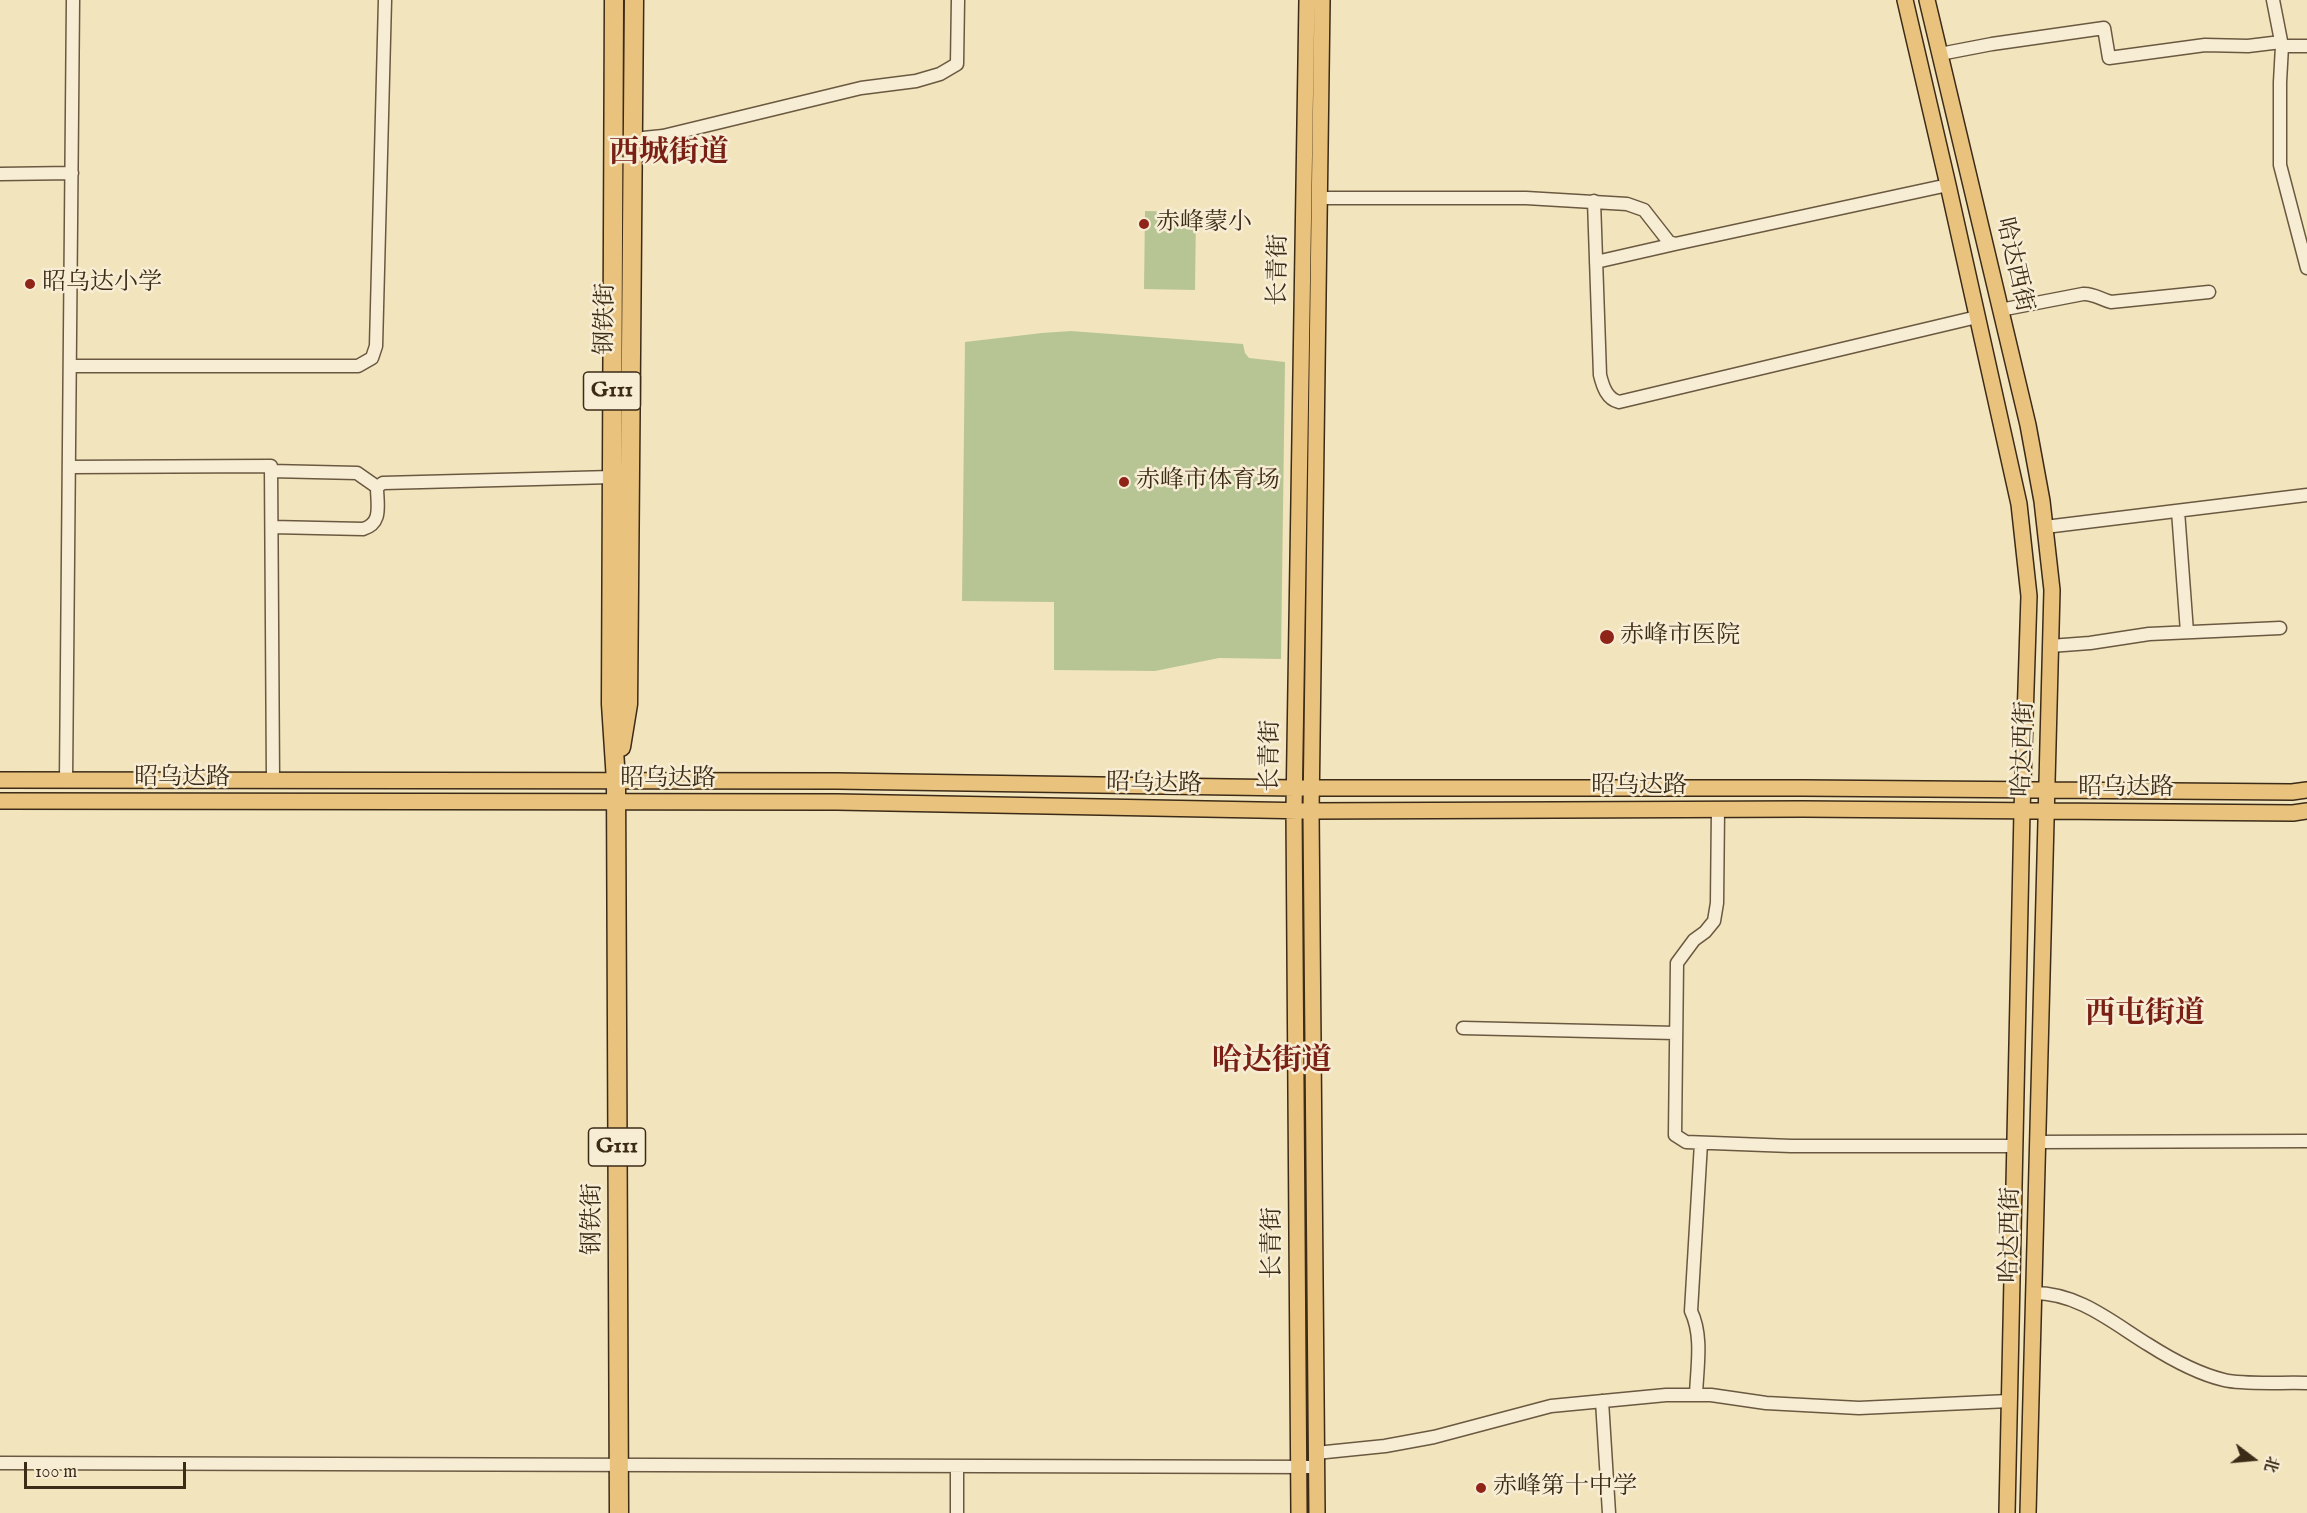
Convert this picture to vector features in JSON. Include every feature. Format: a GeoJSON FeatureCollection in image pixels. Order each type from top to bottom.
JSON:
{"type":"FeatureCollection","features":[{"type":"Feature","properties":{"kind":"highway","name":"钢铁街"},"geometry":{"type":"LineString","coordinates":[[614,0],[610,704],[616,782],[619,1513]]}},
{"type":"Feature","properties":{"kind":"highway","name":"钢铁街"},"geometry":{"type":"LineString","coordinates":[[616,782],[628,704],[634,0]]}},
{"type":"Feature","properties":{"kind":"main road","name":"长青街"},"geometry":{"type":"LineString","coordinates":[[1299,1513],[1294,788],[1307,0]]}},
{"type":"Feature","properties":{"kind":"main road","name":"长青街"},"geometry":{"type":"LineString","coordinates":[[1317,1513],[1311,811],[1322,0]]}},
{"type":"Feature","properties":{"kind":"main road","name":"哈达西街"},"geometry":{"type":"LineString","coordinates":[[1905,0],[2019,504],[2029,596],[2022,811],[2007,1513]]}},
{"type":"Feature","properties":{"kind":"main road","name":"哈达西街"},"geometry":{"type":"LineString","coordinates":[[1927,0],[2028,425],[2045,527],[2052,590],[2028,1513]]}},
{"type":"Feature","properties":{"kind":"main road","name":"昭乌达路"},"geometry":{"type":"LineString","coordinates":[[0,780],[837,781],[1294,788],[2280,792],[2307,790]]}},
{"type":"Feature","properties":{"kind":"main road","name":"昭乌达路"},"geometry":{"type":"LineString","coordinates":[[0,801],[837,802],[1311,811],[1718,809],[2293,813],[2307,811]]}},
{"type":"Feature","properties":{"kind":"street"},"geometry":{"type":"LineString","coordinates":[[66,780],[73,0]]}},
{"type":"Feature","properties":{"kind":"street"},"geometry":{"type":"LineString","coordinates":[[70,366],[358,366],[372,358],[376,346],[379,296],[385,0]]}},
{"type":"Feature","properties":{"kind":"street"},"geometry":{"type":"LineString","coordinates":[[633,139],[663,135],[861,88],[915,81],[939,74],[957,64],[958,0]]}},
{"type":"Feature","properties":{"kind":"street"},"geometry":{"type":"LineString","coordinates":[[2273,0],[2282,44],[2280,165],[2307,268]]}},
{"type":"Feature","properties":{"kind":"street"},"geometry":{"type":"LineString","coordinates":[[1940,54],[2104,28],[2109,58],[2205,45],[2307,46]]}},
{"type":"Feature","properties":{"kind":"street"},"geometry":{"type":"LineString","coordinates":[[0,174],[72,173]]}},
{"type":"Feature","properties":{"kind":"street"},"geometry":{"type":"LineString","coordinates":[[1596,262],[1948,184]]}},
{"type":"Feature","properties":{"kind":"street"},"geometry":{"type":"LineString","coordinates":[[1320,198],[1526,198],[1627,204],[1644,210],[1669,242],[1675,244]]}},
{"type":"Feature","properties":{"kind":"street"},"geometry":{"type":"LineString","coordinates":[[1594,201],[1600,375],[1612,400],[1619,402],[1977,317]]}},
{"type":"Feature","properties":{"kind":"street"},"geometry":{"type":"LineString","coordinates":[[2000,310],[2092,293],[2111,302],[2209,292]]}},
{"type":"Feature","properties":{"kind":"street"},"geometry":{"type":"LineString","coordinates":[[69,467],[271,466],[273,781]]}},
{"type":"Feature","properties":{"kind":"street"},"geometry":{"type":"LineString","coordinates":[[272,471],[357,473],[377,487]]}},
{"type":"Feature","properties":{"kind":"street"},"geometry":{"type":"LineString","coordinates":[[377,487],[383,483],[612,477]]}},
{"type":"Feature","properties":{"kind":"street"},"geometry":{"type":"LineString","coordinates":[[272,527],[363,528],[372,526],[377,519],[377,487]]}},
{"type":"Feature","properties":{"kind":"street"},"geometry":{"type":"LineString","coordinates":[[2045,527],[2307,495]]}},
{"type":"Feature","properties":{"kind":"street"},"geometry":{"type":"LineString","coordinates":[[2178,511],[2187,632]]}},
{"type":"Feature","properties":{"kind":"street"},"geometry":{"type":"LineString","coordinates":[[2050,646],[2090,643],[2149,634],[2280,628]]}},
{"type":"Feature","properties":{"kind":"street"},"geometry":{"type":"LineString","coordinates":[[1718,809],[1717,903],[1714,921],[1694,940],[1677,963],[1675,1135],[1686,1142],[1791,1146],[2015,1146]]}},
{"type":"Feature","properties":{"kind":"street"},"geometry":{"type":"LineString","coordinates":[[1463,1028],[1675,1033]]}},
{"type":"Feature","properties":{"kind":"street"},"geometry":{"type":"LineString","coordinates":[[2037,1142],[2307,1141]]}},
{"type":"Feature","properties":{"kind":"street"},"geometry":{"type":"LineString","coordinates":[[1696,1395],[1698,1334],[1697,1323],[1691,1311],[1701,1143]]}},
{"type":"Feature","properties":{"kind":"street"},"geometry":{"type":"LineString","coordinates":[[2034,1293],[2048,1293],[2087,1307],[2112,1319],[2149,1345],[2188,1365],[2226,1380],[2307,1383]]}},
{"type":"Feature","properties":{"kind":"street"},"geometry":{"type":"LineString","coordinates":[[0,1463],[1298,1467],[1316,1460],[1434,1437],[1551,1406],[1666,1395],[1696,1395],[1766,1403],[1859,1408],[2009,1401]]}},
{"type":"Feature","properties":{"kind":"street"},"geometry":{"type":"LineString","coordinates":[[1602,1401],[1609,1513]]}},
{"type":"Feature","properties":{"kind":"street"},"geometry":{"type":"LineString","coordinates":[[957,1466],[957,1513]]}},
{"type":"Feature","properties":{"kind":"green space"},"geometry":{"type":"Polygon","coordinates":[[[1145,211],[1196,212],[1195,290],[1144,289],[1145,211]]]}},
{"type":"Feature","properties":{"kind":"green space","name":"赤峰市体育场"},"geometry":{"type":"Polygon","coordinates":[[[1071,331],[1243,344],[1249,358],[1285,362],[1281,659],[1219,658],[1155,671],[1054,670],[1054,602],[962,601],[965,342],[1071,331]]]}},
{"type":"Feature","properties":{"kind":"place","name":"赤峰蒙小"},"geometry":{"type":"Point","coordinates":[1144,224]}},
{"type":"Feature","properties":{"kind":"place","name":"昭乌达小学"},"geometry":{"type":"Point","coordinates":[30,284]}},
{"type":"Feature","properties":{"kind":"place","name":"赤峰市体育场"},"geometry":{"type":"Point","coordinates":[1124,482]}},
{"type":"Feature","properties":{"kind":"place","name":"赤峰市医院"},"geometry":{"type":"Point","coordinates":[1607,637]}},
{"type":"Feature","properties":{"kind":"place","name":"赤峰第十中学"},"geometry":{"type":"Point","coordinates":[1481,1488]}},
{"type":"Feature","properties":{"kind":"district","name":"西城街道"},"geometry":{"type":"Point","coordinates":[669,155]}},
{"type":"Feature","properties":{"kind":"district","name":"西屯街道"},"geometry":{"type":"Point","coordinates":[2145,1016]}},
{"type":"Feature","properties":{"kind":"district","name":"哈达街道"},"geometry":{"type":"Point","coordinates":[1272,1063]}}]}
